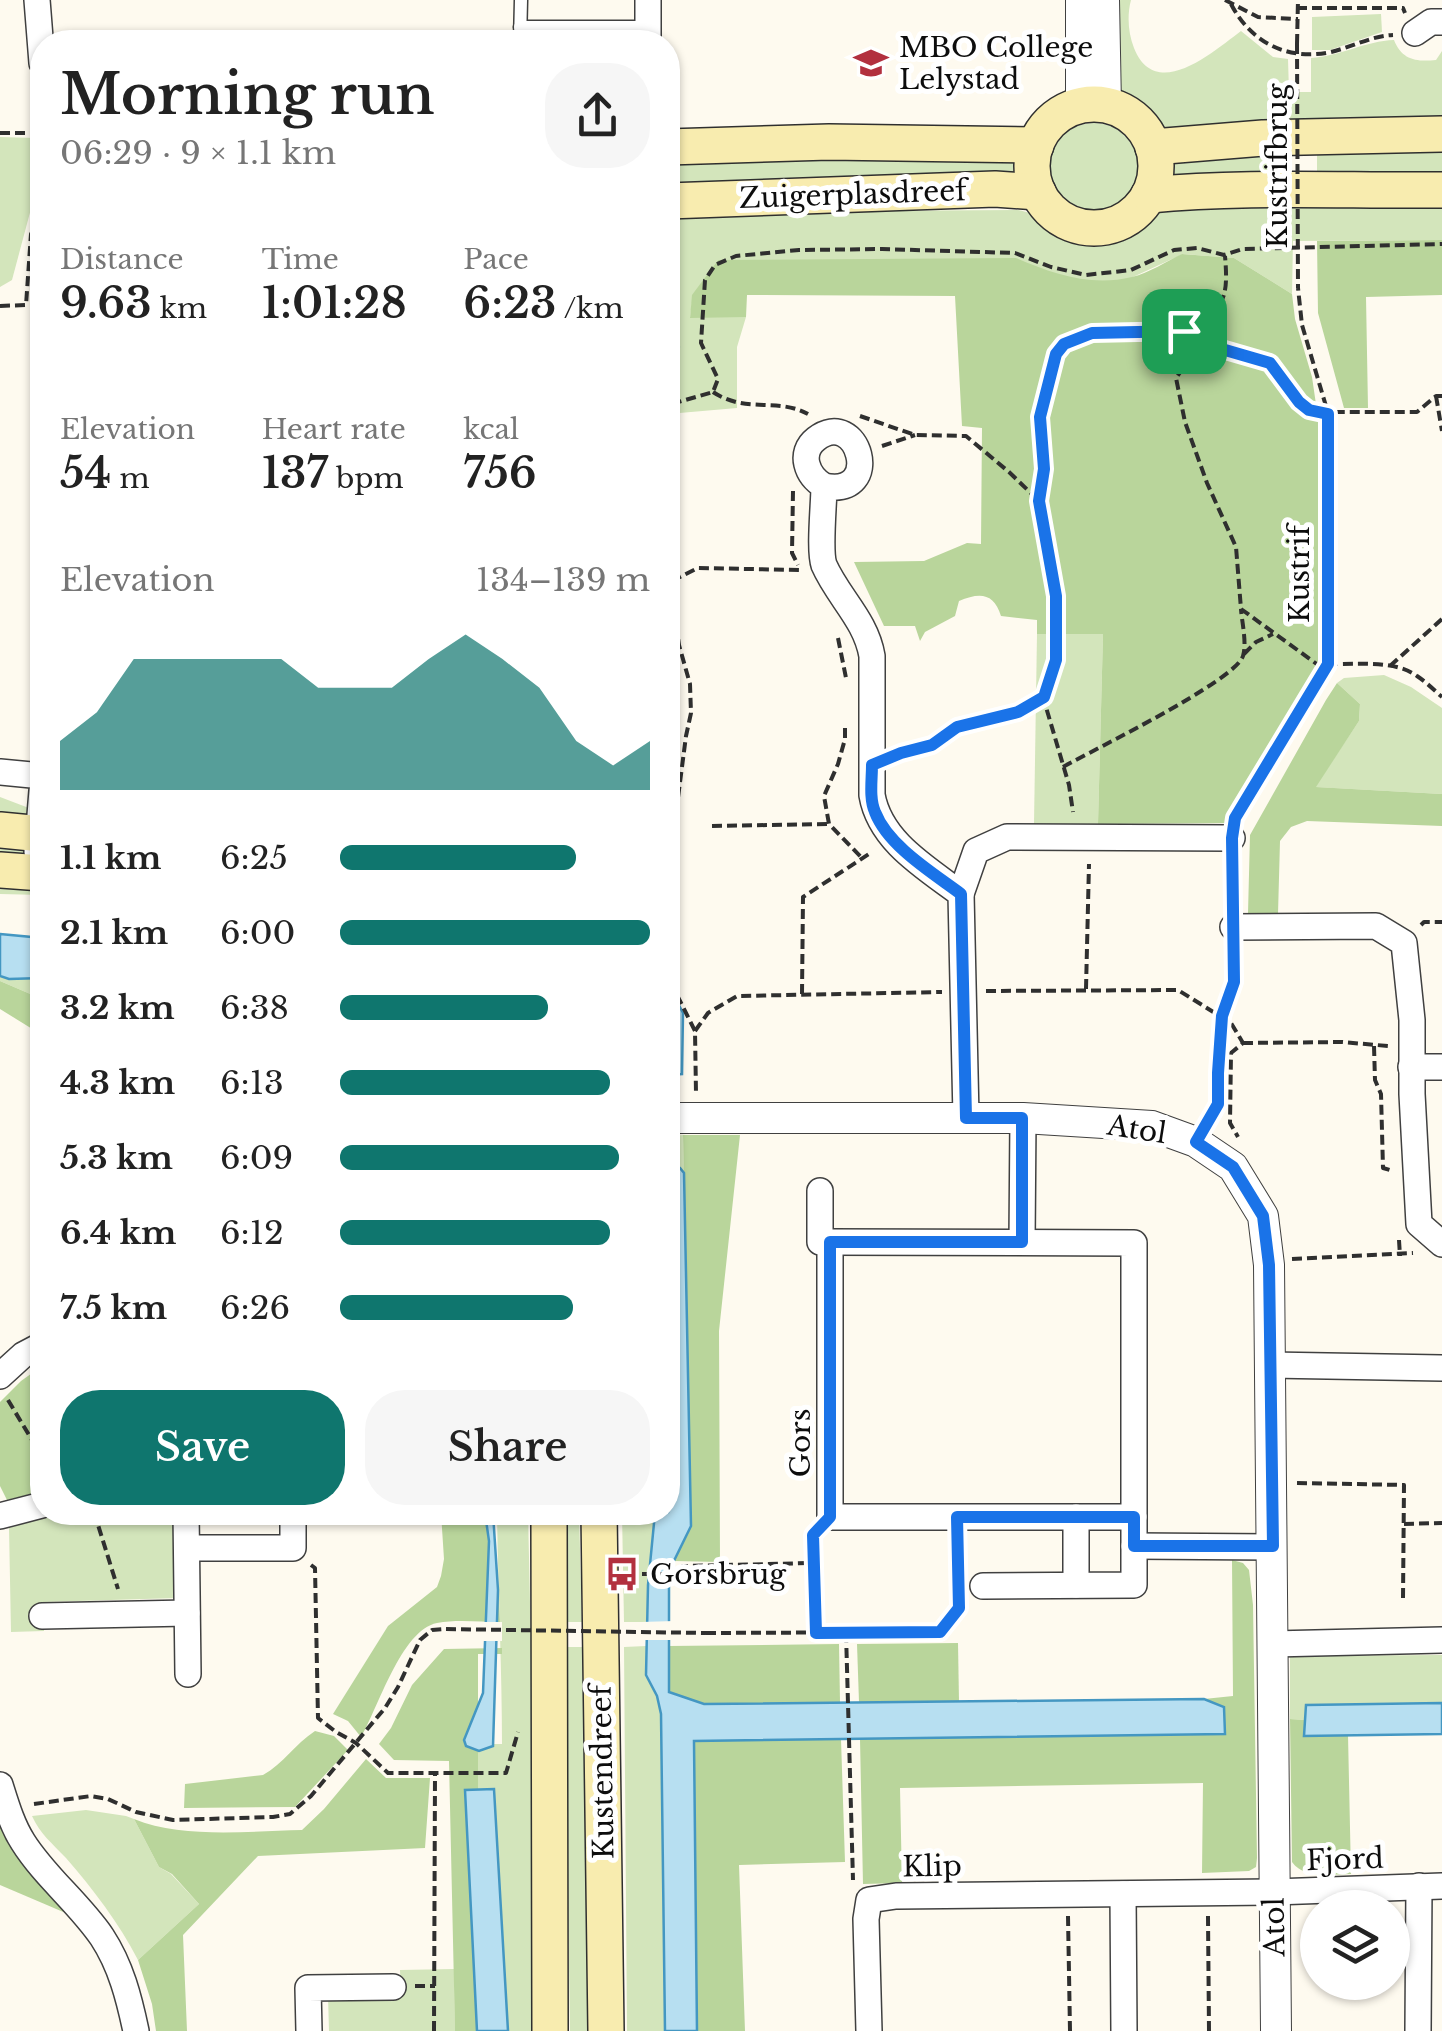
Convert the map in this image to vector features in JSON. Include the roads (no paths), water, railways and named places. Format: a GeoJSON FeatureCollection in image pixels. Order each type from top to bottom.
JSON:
{"type":"FeatureCollection","features":[{"type":"Feature","properties":{"kind":"main road"},"geometry":{"type":"LineString","coordinates":[[1094,105],[1117,108],[1135,120],[1149,136],[1156,171],[1149,195],[1137,211],[1102,228],[1082,227],[1048,208],[1038,192],[1032,168],[1036,145],[1046,126],[1062,113],[1094,105]]}},
{"type":"Feature","properties":{"kind":"main road"},"geometry":{"type":"LineString","coordinates":[[1153,146],[1263,138],[1442,134]]}},
{"type":"Feature","properties":{"kind":"main road","name":"Zuigerplasdreef"},"geometry":{"type":"LineString","coordinates":[[680,147],[829,142],[1036,145]]}},
{"type":"Feature","properties":{"kind":"main road","name":"Zuigerplasdreef"},"geometry":{"type":"LineString","coordinates":[[680,201],[995,190],[1038,192]]}},
{"type":"Feature","properties":{"kind":"main road"},"geometry":{"type":"LineString","coordinates":[[1149,195],[1260,190],[1442,190]]}},
{"type":"Feature","properties":{"kind":"main road"},"geometry":{"type":"LineString","coordinates":[[0,830],[30,833]]}},
{"type":"Feature","properties":{"kind":"main road","name":"Kustendreef"},"geometry":{"type":"LineString","coordinates":[[549,1525],[550,2031]]}},
{"type":"Feature","properties":{"kind":"main road","name":"Kustendreef"},"geometry":{"type":"LineString","coordinates":[[599,1525],[606,2031]]}},
{"type":"Feature","properties":{"kind":"street"},"geometry":{"type":"LineString","coordinates":[[37,0],[39,30]]}},
{"type":"Feature","properties":{"kind":"street"},"geometry":{"type":"LineString","coordinates":[[648,0],[648,30]]}},
{"type":"Feature","properties":{"kind":"street"},"geometry":{"type":"LineString","coordinates":[[1081,0],[1094,105]]}},
{"type":"Feature","properties":{"kind":"street"},"geometry":{"type":"LineString","coordinates":[[1094,105],[1104,0]]}},
{"type":"Feature","properties":{"kind":"street"},"geometry":{"type":"LineString","coordinates":[[1415,33],[1431,22],[1442,22]]}},
{"type":"Feature","properties":{"kind":"street"},"geometry":{"type":"LineString","coordinates":[[834,433],[844,435],[857,446],[858,471],[848,484],[824,486],[811,476],[806,460],[812,444],[817,438],[834,433]]}},
{"type":"Feature","properties":{"kind":"street"},"geometry":{"type":"LineString","coordinates":[[824,486],[822,562],[870,642],[875,813],[909,855],[961,894]]}},
{"type":"Feature","properties":{"kind":"street"},"geometry":{"type":"LineString","coordinates":[[0,772],[30,775]]}},
{"type":"Feature","properties":{"kind":"street"},"geometry":{"type":"LineString","coordinates":[[966,1118],[961,894],[976,851],[1006,837],[1232,838]]}},
{"type":"Feature","properties":{"kind":"street"},"geometry":{"type":"LineString","coordinates":[[1232,927],[1376,926],[1404,943],[1420,1224],[1442,1244]]}},
{"type":"Feature","properties":{"kind":"street"},"geometry":{"type":"LineString","coordinates":[[1412,1056],[1442,1067]]}},
{"type":"Feature","properties":{"kind":"street","name":"Atol"},"geometry":{"type":"LineString","coordinates":[[682,1118],[1022,1118],[1152,1126],[1196,1142],[1233,1167],[1263,1216],[1269,1265],[1276,2031]]}},
{"type":"Feature","properties":{"kind":"street"},"geometry":{"type":"LineString","coordinates":[[1022,1118],[1022,1242]]}},
{"type":"Feature","properties":{"kind":"street","name":"Gors"},"geometry":{"type":"LineString","coordinates":[[820,1191],[820,1242],[830,1242],[830,1517],[1076,1517]]}},
{"type":"Feature","properties":{"kind":"street"},"geometry":{"type":"LineString","coordinates":[[830,1242],[1134,1242],[1134,1585],[984,1586]]}},
{"type":"Feature","properties":{"kind":"street"},"geometry":{"type":"LineString","coordinates":[[4,1388],[23,1355],[30,1351]]}},
{"type":"Feature","properties":{"kind":"street"},"geometry":{"type":"LineString","coordinates":[[1270,1365],[1442,1368]]}},
{"type":"Feature","properties":{"kind":"street"},"geometry":{"type":"LineString","coordinates":[[0,1516],[30,1508]]}},
{"type":"Feature","properties":{"kind":"street"},"geometry":{"type":"LineString","coordinates":[[1076,1586],[1076,1517],[1134,1517]]}},
{"type":"Feature","properties":{"kind":"street"},"geometry":{"type":"LineString","coordinates":[[186,1525],[188,1674]]}},
{"type":"Feature","properties":{"kind":"street"},"geometry":{"type":"LineString","coordinates":[[187,1548],[293,1548],[293,1525]]}},
{"type":"Feature","properties":{"kind":"street"},"geometry":{"type":"LineString","coordinates":[[1134,1546],[1273,1546]]}},
{"type":"Feature","properties":{"kind":"street"},"geometry":{"type":"LineString","coordinates":[[42,1616],[187,1613]]}},
{"type":"Feature","properties":{"kind":"street"},"geometry":{"type":"LineString","coordinates":[[1274,1644],[1442,1640]]}},
{"type":"Feature","properties":{"kind":"street"},"geometry":{"type":"LineString","coordinates":[[4,1797],[22,1842],[102,1937],[126,1987],[136,2031]]}},
{"type":"Feature","properties":{"kind":"street","name":"Fjord"},"geometry":{"type":"LineString","coordinates":[[1274,1892],[1430,1886],[1418,2031]]}},
{"type":"Feature","properties":{"kind":"street","name":"Klip"},"geometry":{"type":"LineString","coordinates":[[869,2031],[868,1900],[896,1896],[1274,1892]]}},
{"type":"Feature","properties":{"kind":"street"},"geometry":{"type":"LineString","coordinates":[[1123,1894],[1124,2031]]}},
{"type":"Feature","properties":{"kind":"street"},"geometry":{"type":"LineString","coordinates":[[309,2031],[308,1988],[393,1987]]}},
{"type":"Feature","properties":{"kind":"lane"},"geometry":{"type":"LineString","coordinates":[[520,0],[520,27],[568,30]]}},
{"type":"Feature","properties":{"kind":"water"},"geometry":{"type":"Polygon","coordinates":[[[0,934],[30,937],[30,978],[0,976],[0,934]]]}},
{"type":"Feature","properties":{"kind":"water"},"geometry":{"type":"Polygon","coordinates":[[[680,1007],[683,1013],[680,1074],[680,1007]]]}},
{"type":"Feature","properties":{"kind":"water"},"geometry":{"type":"Polygon","coordinates":[[[680,1168],[684,1173],[691,1526],[669,1571],[669,1692],[704,1704],[1204,1699],[1224,1707],[1225,1734],[694,1741],[697,2031],[665,2031],[661,1714],[646,1675],[654,1525],[680,1525],[680,1168]]]}},
{"type":"Feature","properties":{"kind":"water"},"geometry":{"type":"Polygon","coordinates":[[[487,1525],[494,1525],[498,1590],[493,1746],[479,1751],[466,1746],[464,1740],[483,1693],[487,1525]]]}},
{"type":"Feature","properties":{"kind":"water"},"geometry":{"type":"Polygon","coordinates":[[[1442,1703],[1442,1734],[1304,1736],[1306,1705],[1442,1703]]]}},
{"type":"Feature","properties":{"kind":"water"},"geometry":{"type":"Polygon","coordinates":[[[494,1789],[508,2031],[477,2031],[465,1790],[494,1789]]]}},
{"type":"Feature","properties":{"kind":"place","name":"MBO College Lelystad"},"geometry":{"type":"Point","coordinates":[871,63]}},
{"type":"Feature","properties":{"kind":"place","name":"Gorsbrug"},"geometry":{"type":"Point","coordinates":[622,1574]}}]}
